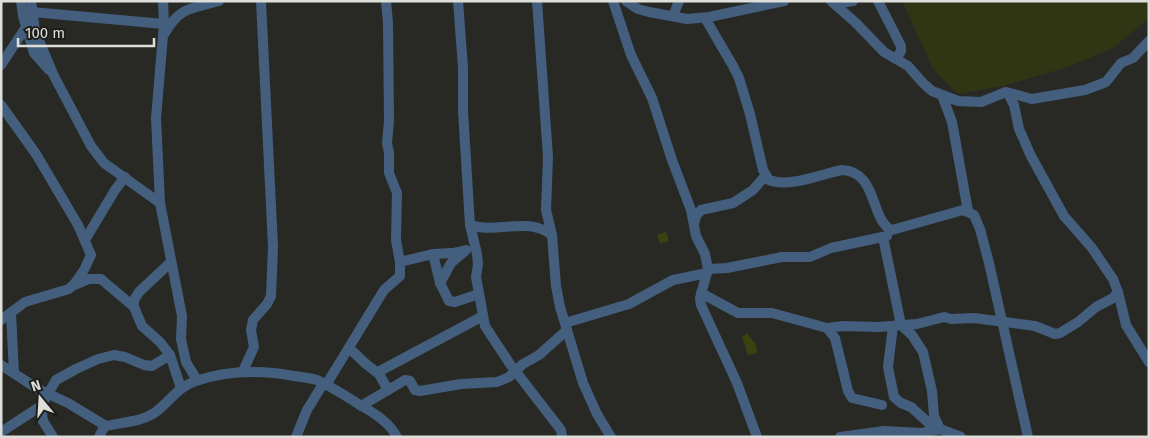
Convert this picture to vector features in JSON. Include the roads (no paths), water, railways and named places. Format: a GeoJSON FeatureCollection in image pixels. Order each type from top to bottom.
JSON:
{"type":"FeatureCollection","features":[{"type":"Feature","properties":{"kind":"street"},"geometry":{"type":"LineString","coordinates":[[21,1],[34,53],[53,74]]}},
{"type":"Feature","properties":{"kind":"street"},"geometry":{"type":"LineString","coordinates":[[31,1],[35,30],[53,74],[91,146],[104,163],[160,203]]}},
{"type":"Feature","properties":{"kind":"street"},"geometry":{"type":"LineString","coordinates":[[163,1],[164,24],[156,118],[160,203],[182,316],[181,339],[186,362],[197,380]]}},
{"type":"Feature","properties":{"kind":"street"},"geometry":{"type":"LineString","coordinates":[[163,35],[174,17],[193,8],[219,1]]}},
{"type":"Feature","properties":{"kind":"street"},"geometry":{"type":"LineString","coordinates":[[243,371],[254,347],[251,330],[253,320],[264,309],[271,296],[272,247],[261,1]]}},
{"type":"Feature","properties":{"kind":"street"},"geometry":{"type":"LineString","coordinates":[[296,437],[307,410],[349,348],[384,290],[400,276],[400,262],[396,240],[396,193],[389,173],[387,143],[389,121],[386,1]]}},
{"type":"Feature","properties":{"kind":"street"},"geometry":{"type":"LineString","coordinates":[[458,1],[470,225],[478,264],[476,277],[485,326],[516,372],[561,430],[562,437]]}},
{"type":"Feature","properties":{"kind":"street"},"geometry":{"type":"LineString","coordinates":[[537,1],[548,157],[546,210],[552,235],[556,286],[566,327],[587,392],[611,437]]}},
{"type":"Feature","properties":{"kind":"street"},"geometry":{"type":"LineString","coordinates":[[613,1],[631,55],[652,98],[672,160],[691,210],[696,236],[705,254],[707,271],[700,298],[701,305],[757,437]]}},
{"type":"Feature","properties":{"kind":"street"},"geometry":{"type":"LineString","coordinates":[[626,1],[638,9],[687,19],[705,18],[784,1]]}},
{"type":"Feature","properties":{"kind":"street"},"geometry":{"type":"LineString","coordinates":[[673,16],[679,1]]}},
{"type":"Feature","properties":{"kind":"street"},"geometry":{"type":"LineString","coordinates":[[833,3],[853,1]]}},
{"type":"Feature","properties":{"kind":"street"},"geometry":{"type":"LineString","coordinates":[[878,2],[901,46],[901,51],[896,59]]}},
{"type":"Feature","properties":{"kind":"street"},"geometry":{"type":"LineString","coordinates":[[833,3],[856,23],[884,52],[908,66],[932,91],[958,100],[981,102],[1004,93],[1032,99],[1066,94],[1101,85],[1109,80],[1121,63],[1133,58],[1149,41]]}},
{"type":"Feature","properties":{"kind":"street"},"geometry":{"type":"LineString","coordinates":[[32,12],[164,24]]}},
{"type":"Feature","properties":{"kind":"street"},"geometry":{"type":"LineString","coordinates":[[705,18],[734,66],[739,78],[766,176],[769,180],[779,182],[850,170],[863,180],[872,193],[885,225],[892,230],[963,210],[968,211],[976,218],[1028,437]]}},
{"type":"Feature","properties":{"kind":"street"},"geometry":{"type":"LineString","coordinates":[[1,65],[26,27]]}},
{"type":"Feature","properties":{"kind":"street"},"geometry":{"type":"LineString","coordinates":[[1008,93],[1014,105],[1019,130],[1026,146],[1064,216],[1092,248],[1113,279],[1126,325],[1149,362]]}},
{"type":"Feature","properties":{"kind":"street"},"geometry":{"type":"LineString","coordinates":[[942,95],[952,122],[968,211]]}},
{"type":"Feature","properties":{"kind":"street"},"geometry":{"type":"LineString","coordinates":[[1,105],[36,154],[85,240],[91,257],[72,286]]}},
{"type":"Feature","properties":{"kind":"street"},"geometry":{"type":"LineString","coordinates":[[694,226],[696,216],[701,210],[732,203],[753,190],[766,176]]}},
{"type":"Feature","properties":{"kind":"street"},"geometry":{"type":"LineString","coordinates":[[85,240],[125,177]]}},
{"type":"Feature","properties":{"kind":"street"},"geometry":{"type":"LineString","coordinates":[[470,225],[481,228],[533,227],[544,229],[552,235]]}},
{"type":"Feature","properties":{"kind":"street"},"geometry":{"type":"LineString","coordinates":[[361,406],[405,380],[410,381],[415,390],[420,391],[461,384],[497,382],[509,378],[523,364],[539,355],[566,327],[629,304],[673,280],[707,271],[782,258],[810,257],[831,248],[883,238],[909,225]]}},
{"type":"Feature","properties":{"kind":"street"},"geometry":{"type":"LineString","coordinates":[[883,238],[897,326],[888,367],[894,397],[911,407],[932,426],[961,437]]}},
{"type":"Feature","properties":{"kind":"street"},"geometry":{"type":"LineString","coordinates":[[440,283],[451,263],[466,250],[473,239]]}},
{"type":"Feature","properties":{"kind":"street"},"geometry":{"type":"LineString","coordinates":[[400,262],[433,254],[466,250]]}},
{"type":"Feature","properties":{"kind":"street"},"geometry":{"type":"LineString","coordinates":[[433,254],[440,283],[447,299],[451,302],[479,294]]}},
{"type":"Feature","properties":{"kind":"street"},"geometry":{"type":"LineString","coordinates":[[171,262],[139,292],[134,300],[134,307],[142,326],[160,342],[170,355],[181,388]]}},
{"type":"Feature","properties":{"kind":"street"},"geometry":{"type":"LineString","coordinates":[[14,373],[5,315],[26,302],[61,292],[89,279],[98,278],[134,307]]}},
{"type":"Feature","properties":{"kind":"street"},"geometry":{"type":"LineString","coordinates":[[701,293],[738,313],[784,315],[827,328],[843,326],[897,326],[917,324],[941,317],[974,318],[1035,326],[1052,334],[1060,333],[1078,322],[1096,307],[1113,298],[1118,292]]}},
{"type":"Feature","properties":{"kind":"street"},"geometry":{"type":"LineString","coordinates":[[378,372],[483,316]]}},
{"type":"Feature","properties":{"kind":"street"},"geometry":{"type":"LineString","coordinates":[[897,326],[912,335],[923,352],[932,391],[934,416],[940,429]]}},
{"type":"Feature","properties":{"kind":"street"},"geometry":{"type":"LineString","coordinates":[[827,328],[835,338],[848,391],[852,398],[882,405]]}},
{"type":"Feature","properties":{"kind":"street"},"geometry":{"type":"LineString","coordinates":[[349,348],[378,372],[388,390]]}},
{"type":"Feature","properties":{"kind":"street"},"geometry":{"type":"LineString","coordinates":[[1,432],[41,406],[58,379],[98,359],[114,355],[150,366],[159,363],[170,355]]}},
{"type":"Feature","properties":{"kind":"street"},"geometry":{"type":"LineString","coordinates":[[1,365],[106,426]]}},
{"type":"Feature","properties":{"kind":"street"},"geometry":{"type":"LineString","coordinates":[[100,437],[106,426],[145,418],[156,412],[181,388],[197,380],[243,371],[276,372],[324,384],[388,424],[397,437]]}},
{"type":"Feature","properties":{"kind":"street"},"geometry":{"type":"LineString","coordinates":[[41,406],[44,421],[53,437]]}},
{"type":"Feature","properties":{"kind":"street"},"geometry":{"type":"LineString","coordinates":[[388,424],[388,437]]}},
{"type":"Feature","properties":{"kind":"street"},"geometry":{"type":"LineString","coordinates":[[840,437],[884,431],[922,433],[940,429]]}}]}
